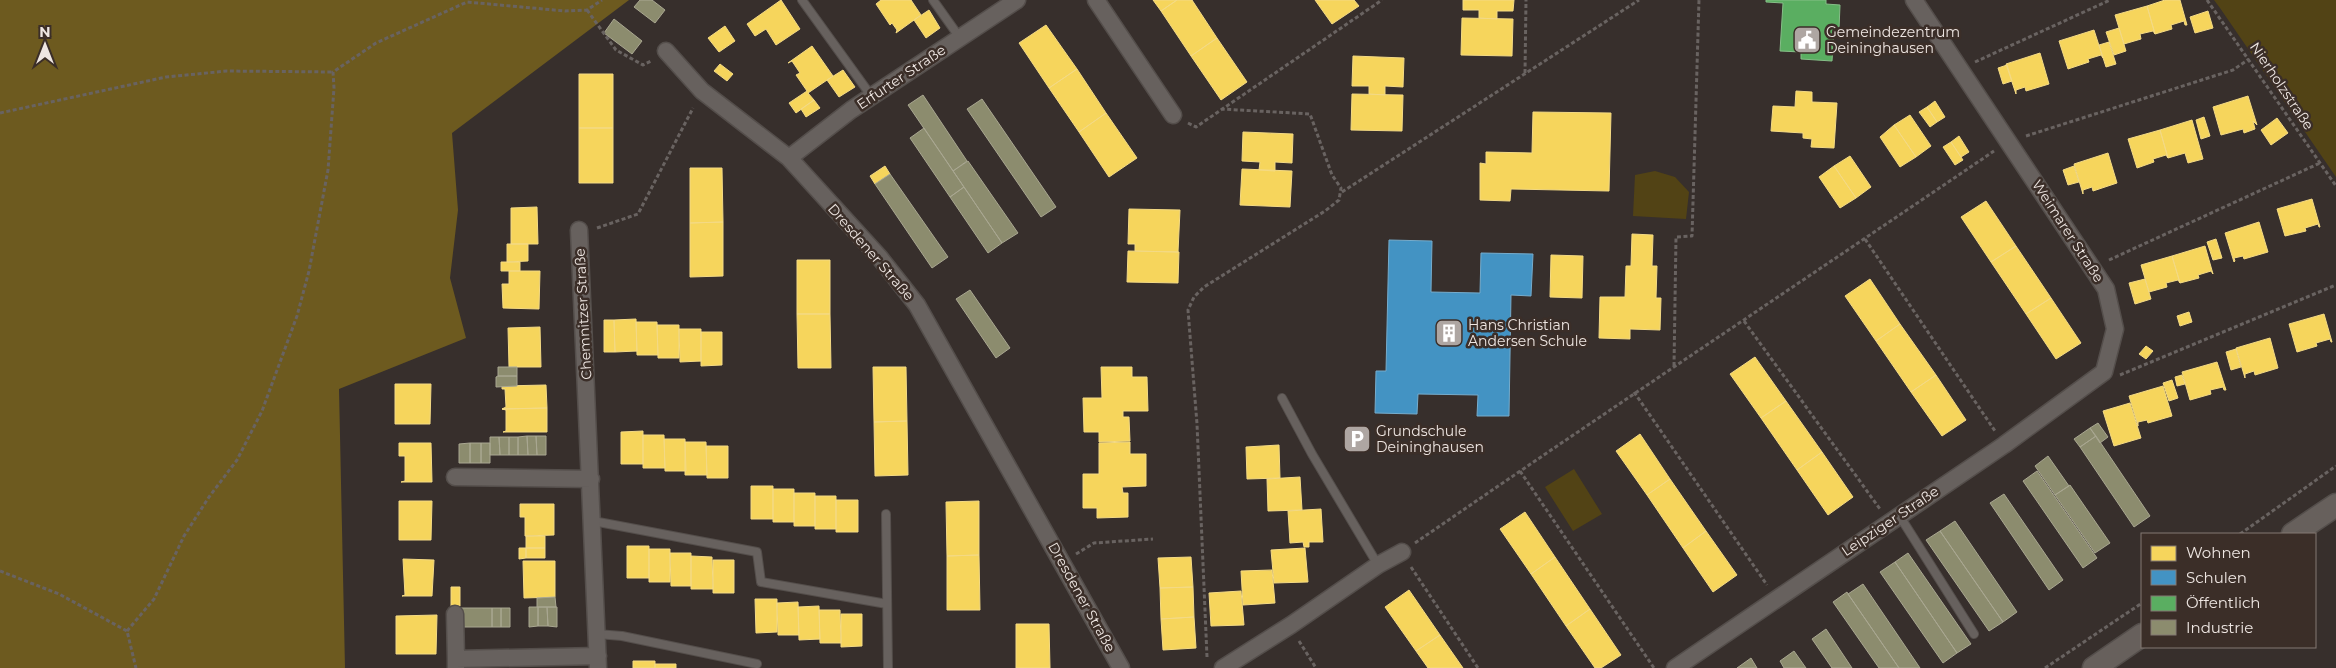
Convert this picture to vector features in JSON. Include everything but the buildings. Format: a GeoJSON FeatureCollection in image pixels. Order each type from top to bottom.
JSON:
{"type":"FeatureCollection","features":[{"type":"Feature","properties":{"kind":"main road"},"geometry":{"type":"LineString","coordinates":[[2294,533],[2336,505]]}},
{"type":"Feature","properties":{"kind":"main road"},"geometry":{"type":"LineString","coordinates":[[2094,668],[2141,636]]}},
{"type":"Feature","properties":{"kind":"street","name":"Erfurter Straße"},"geometry":{"type":"LineString","coordinates":[[789,158],[872,97],[1017,0]]}},
{"type":"Feature","properties":{"kind":"street"},"geometry":{"type":"LineString","coordinates":[[1096,0],[1173,115]]}},
{"type":"Feature","properties":{"kind":"street","name":"Weimarer Straße"},"geometry":{"type":"LineString","coordinates":[[1914,0],[1958,69],[2106,289],[2115,329],[2104,372]]}},
{"type":"Feature","properties":{"kind":"street","name":"Dresdener Straße"},"geometry":{"type":"LineString","coordinates":[[666,51],[702,91],[789,158],[880,258],[917,306],[1121,668]]}},
{"type":"Feature","properties":{"kind":"street","name":"Chemnitzer Straße"},"geometry":{"type":"LineString","coordinates":[[455,614],[456,663],[598,662],[579,230]]}},
{"type":"Feature","properties":{"kind":"street","name":"Leipziger Straße"},"geometry":{"type":"LineString","coordinates":[[1676,668],[2004,445],[2104,372]]}},
{"type":"Feature","properties":{"kind":"street"},"geometry":{"type":"LineString","coordinates":[[455,477],[591,479]]}},
{"type":"Feature","properties":{"kind":"street"},"geometry":{"type":"LineString","coordinates":[[1223,668],[1291,625],[1378,565],[1402,552]]}},
{"type":"Feature","properties":{"kind":"lane"},"geometry":{"type":"LineString","coordinates":[[802,0],[872,97]]}},
{"type":"Feature","properties":{"kind":"lane"},"geometry":{"type":"LineString","coordinates":[[933,0],[960,38]]}},
{"type":"Feature","properties":{"kind":"lane"},"geometry":{"type":"LineString","coordinates":[[1282,398],[1312,454],[1378,565]]}},
{"type":"Feature","properties":{"kind":"lane"},"geometry":{"type":"LineString","coordinates":[[886,514],[888,668]]}},
{"type":"Feature","properties":{"kind":"lane"},"geometry":{"type":"LineString","coordinates":[[1894,518],[1974,634]]}},
{"type":"Feature","properties":{"kind":"lane"},"geometry":{"type":"LineString","coordinates":[[593,521],[757,552],[761,582],[887,604]]}},
{"type":"Feature","properties":{"kind":"lane"},"geometry":{"type":"LineString","coordinates":[[597,634],[622,636],[756,664]]}},
{"type":"Feature","properties":{"kind":"path"},"geometry":{"type":"LineString","coordinates":[[0,112],[166,77],[227,71],[333,72],[376,43],[467,2],[565,12],[587,10],[602,0]]}},
{"type":"Feature","properties":{"kind":"path"},"geometry":{"type":"LineString","coordinates":[[1173,115],[1196,127],[1382,0]]}},
{"type":"Feature","properties":{"kind":"path"},"geometry":{"type":"LineString","coordinates":[[1526,0],[1526,73]]}},
{"type":"Feature","properties":{"kind":"path"},"geometry":{"type":"LineString","coordinates":[[1207,658],[1197,424],[1188,310],[1194,296],[1204,287],[1325,211],[1339,200],[1342,192],[1639,0]]}},
{"type":"Feature","properties":{"kind":"path"},"geometry":{"type":"LineString","coordinates":[[1674,366],[1676,237],[1692,236],[1699,0]]}},
{"type":"Feature","properties":{"kind":"path"},"geometry":{"type":"LineString","coordinates":[[1958,69],[2110,0]]}},
{"type":"Feature","properties":{"kind":"path","name":"Nierholzstraße"},"geometry":{"type":"LineString","coordinates":[[2207,0],[2336,186]]}},
{"type":"Feature","properties":{"kind":"path"},"geometry":{"type":"LineString","coordinates":[[587,10],[616,50],[634,61],[643,65],[666,51]]}},
{"type":"Feature","properties":{"kind":"path"},"geometry":{"type":"LineString","coordinates":[[1478,668],[1402,552],[1634,392],[1744,321],[2008,141],[2233,70],[2249,58]]}},
{"type":"Feature","properties":{"kind":"path"},"geometry":{"type":"LineString","coordinates":[[127,632],[154,599],[184,536],[209,497],[237,460],[262,411],[297,316],[309,271],[328,170],[334,88],[333,72]]}},
{"type":"Feature","properties":{"kind":"path","name":"Chemnitzer Straße"},"geometry":{"type":"LineString","coordinates":[[579,230],[601,227],[638,214],[702,91]]}},
{"type":"Feature","properties":{"kind":"path"},"geometry":{"type":"LineString","coordinates":[[1222,109],[1310,114],[1332,175],[1342,192]]}},
{"type":"Feature","properties":{"kind":"path"},"geometry":{"type":"LineString","coordinates":[[2092,267],[2320,163]]}},
{"type":"Feature","properties":{"kind":"path"},"geometry":{"type":"LineString","coordinates":[[1864,240],[2004,445]]}},
{"type":"Feature","properties":{"kind":"path"},"geometry":{"type":"LineString","coordinates":[[2104,372],[2123,376],[2336,285]]}},
{"type":"Feature","properties":{"kind":"path"},"geometry":{"type":"LineString","coordinates":[[1744,321],[1894,518]]}},
{"type":"Feature","properties":{"kind":"path"},"geometry":{"type":"LineString","coordinates":[[1634,392],[1777,599]]}},
{"type":"Feature","properties":{"kind":"path"},"geometry":{"type":"LineString","coordinates":[[2241,533],[2336,466]]}},
{"type":"Feature","properties":{"kind":"path"},"geometry":{"type":"LineString","coordinates":[[1520,471],[1654,668]]}},
{"type":"Feature","properties":{"kind":"path"},"geometry":{"type":"LineString","coordinates":[[1062,562],[1094,543],[1153,539]]}},
{"type":"Feature","properties":{"kind":"path"},"geometry":{"type":"LineString","coordinates":[[0,571],[59,594],[112,621],[127,632],[136,668]]}},
{"type":"Feature","properties":{"kind":"path"},"geometry":{"type":"LineString","coordinates":[[2044,668],[2141,604]]}},
{"type":"Feature","properties":{"kind":"path"},"geometry":{"type":"LineString","coordinates":[[1291,625],[1316,668]]}},
{"type":"Feature","properties":{"kind":"shaded area"},"geometry":{"type":"Polygon","coordinates":[[[0,0],[629,0],[452,133],[458,210],[450,278],[466,338],[339,389],[345,668],[0,668],[0,0]]]}},
{"type":"Feature","properties":{"kind":"shaded area"},"geometry":{"type":"Polygon","coordinates":[[[2214,0],[2336,0],[2336,177],[2220,8],[2214,0]]]}},
{"type":"Feature","properties":{"kind":"shaded area"},"geometry":{"type":"Polygon","coordinates":[[[1655,171],[1675,177],[1689,192],[1686,219],[1633,216],[1635,175],[1655,171]]]}},
{"type":"Feature","properties":{"kind":"shaded area"},"geometry":{"type":"Polygon","coordinates":[[[1574,469],[1602,514],[1573,531],[1545,487],[1574,469]]]}},
{"type":"Feature","properties":{"kind":"place","name":"Gemeindezentrum Deininghausen"},"geometry":{"type":"Point","coordinates":[1807,40]}},
{"type":"Feature","properties":{"kind":"place","name":"Hans Christian Andersen Schule"},"geometry":{"type":"Point","coordinates":[1449,333]}},
{"type":"Feature","properties":{"kind":"place","name":"Grundschule Deininghausen"},"geometry":{"type":"Point","coordinates":[1357,439]}}]}
